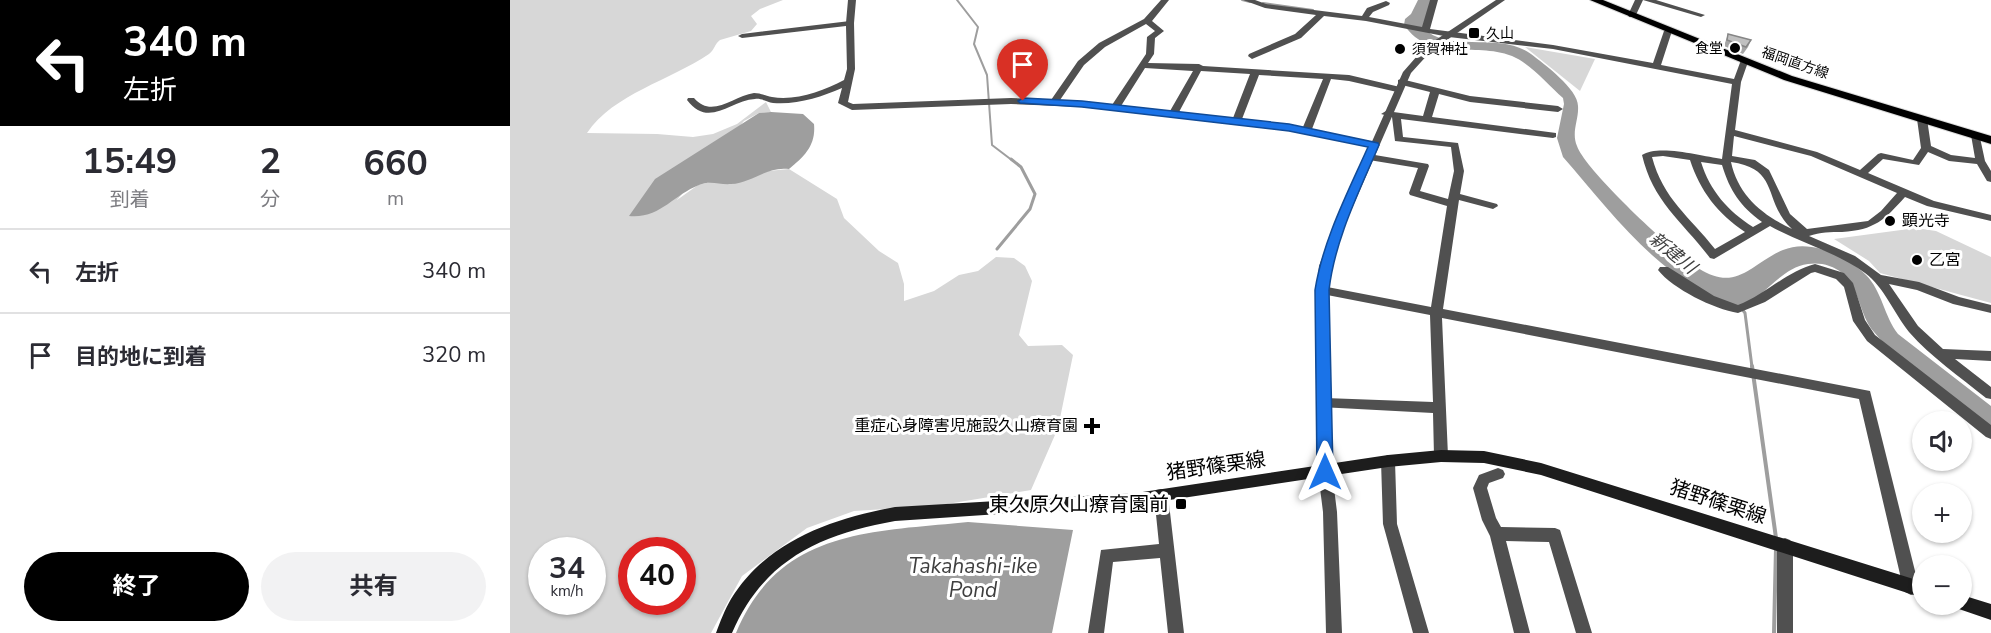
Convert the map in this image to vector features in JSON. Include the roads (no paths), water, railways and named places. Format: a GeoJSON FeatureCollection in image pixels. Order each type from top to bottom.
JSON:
{"type":"FeatureCollection","features":[{"type":"Feature","properties":{"kind":"main road","name":"福岡直方線"},"geometry":{"type":"LineString","coordinates":[[1595,0],[1744,62],[1991,140]]}},
{"type":"Feature","properties":{"kind":"main road","name":"猪野篠栗線"},"geometry":{"type":"LineString","coordinates":[[724,633],[744,590],[766,567],[808,540],[860,519],[895,514],[1136,499],[1388,461],[1441,456],[1484,457],[1541,469],[1912,586]]}},
{"type":"Feature","properties":{"kind":"main road"},"geometry":{"type":"LineString","coordinates":[[1972,606],[1991,612]]}},
{"type":"Feature","properties":{"kind":"street"},"geometry":{"type":"LineString","coordinates":[[852,0],[851,69],[843,103],[852,107],[983,101],[1054,102],[1307,130],[1374,145]]}},
{"type":"Feature","properties":{"kind":"street"},"geometry":{"type":"LineString","coordinates":[[1054,102],[1081,63],[1102,45],[1147,21],[1165,0]]}},
{"type":"Feature","properties":{"kind":"street"},"geometry":{"type":"LineString","coordinates":[[1248,0],[1264,6],[1364,18],[1449,35],[1553,47],[1737,82]]}},
{"type":"Feature","properties":{"kind":"street"},"geometry":{"type":"LineString","coordinates":[[1292,9],[1297,0]]}},
{"type":"Feature","properties":{"kind":"street"},"geometry":{"type":"LineString","coordinates":[[1425,31],[1434,0]]}},
{"type":"Feature","properties":{"kind":"street"},"geometry":{"type":"LineString","coordinates":[[1334,633],[1330,512],[1325,472],[1322,290],[1325,266],[1338,229],[1374,145],[1391,115],[1399,85],[1415,61],[1428,49],[1501,0]]}},
{"type":"Feature","properties":{"kind":"street"},"geometry":{"type":"LineString","coordinates":[[1632,15],[1639,0]]}},
{"type":"Feature","properties":{"kind":"street"},"geometry":{"type":"LineString","coordinates":[[1647,0],[1701,15]]}},
{"type":"Feature","properties":{"kind":"street"},"geometry":{"type":"LineString","coordinates":[[1364,18],[1370,10],[1386,3]]}},
{"type":"Feature","properties":{"kind":"street"},"geometry":{"type":"LineString","coordinates":[[1251,56],[1298,36],[1323,13]]}},
{"type":"Feature","properties":{"kind":"street"},"geometry":{"type":"LineString","coordinates":[[1115,107],[1150,54],[1151,37],[1160,31],[1147,21]]}},
{"type":"Feature","properties":{"kind":"street"},"geometry":{"type":"LineString","coordinates":[[742,36],[850,23]]}},
{"type":"Feature","properties":{"kind":"street"},"geometry":{"type":"LineString","coordinates":[[1656,66],[1668,31]]}},
{"type":"Feature","properties":{"kind":"street"},"geometry":{"type":"LineString","coordinates":[[1744,62],[1737,82],[1726,161],[1728,176],[1736,192],[1770,222],[1848,256],[1876,278],[1913,329],[1940,354],[1991,394]]}},
{"type":"Feature","properties":{"kind":"street"},"geometry":{"type":"LineString","coordinates":[[1142,65],[1329,76],[1399,85],[1470,99],[1558,109]]}},
{"type":"Feature","properties":{"kind":"street"},"geometry":{"type":"LineString","coordinates":[[1173,114],[1199,67]]}},
{"type":"Feature","properties":{"kind":"street"},"geometry":{"type":"LineString","coordinates":[[1236,122],[1255,73]]}},
{"type":"Feature","properties":{"kind":"street"},"geometry":{"type":"LineString","coordinates":[[1307,130],[1329,76]]}},
{"type":"Feature","properties":{"kind":"street"},"geometry":{"type":"LineString","coordinates":[[691,100],[695,107],[702,111],[756,95],[772,100],[819,95],[848,81]]}},
{"type":"Feature","properties":{"kind":"street"},"geometry":{"type":"LineString","coordinates":[[1427,120],[1435,91]]}},
{"type":"Feature","properties":{"kind":"street"},"geometry":{"type":"LineString","coordinates":[[1391,115],[1552,135]]}},
{"type":"Feature","properties":{"kind":"street"},"geometry":{"type":"LineString","coordinates":[[1391,115],[1398,139],[1455,145],[1459,171],[1436,314],[1441,456]]}},
{"type":"Feature","properties":{"kind":"street"},"geometry":{"type":"LineString","coordinates":[[1863,173],[1881,156],[1916,164],[1926,148],[1922,118]]}},
{"type":"Feature","properties":{"kind":"street"},"geometry":{"type":"LineString","coordinates":[[1730,132],[1814,154],[1948,211],[1991,218]]}},
{"type":"Feature","properties":{"kind":"street"},"geometry":{"type":"LineString","coordinates":[[1976,135],[1980,161],[1991,179]]}},
{"type":"Feature","properties":{"kind":"street"},"geometry":{"type":"LineString","coordinates":[[1926,148],[1949,158],[1980,161]]}},
{"type":"Feature","properties":{"kind":"street"},"geometry":{"type":"LineString","coordinates":[[1770,222],[1714,255],[1697,233],[1672,212],[1651,177],[1647,155],[1663,153],[1758,165],[1766,172],[1780,210],[1802,235]]}},
{"type":"Feature","properties":{"kind":"street"},"geometry":{"type":"LineString","coordinates":[[1369,157],[1424,166],[1414,193],[1493,206]]}},
{"type":"Feature","properties":{"kind":"street"},"geometry":{"type":"LineString","coordinates":[[1694,157],[1707,192],[1734,220],[1753,232]]}},
{"type":"Feature","properties":{"kind":"street"},"geometry":{"type":"LineString","coordinates":[[1802,235],[1873,223],[1902,193]]}},
{"type":"Feature","properties":{"kind":"street"},"geometry":{"type":"LineString","coordinates":[[1664,270],[1724,305],[1739,309],[1753,304],[1807,270],[1815,268],[1840,276],[1849,286],[1859,321],[1871,338],[1991,433]]}},
{"type":"Feature","properties":{"kind":"street"},"geometry":{"type":"LineString","coordinates":[[1876,278],[1919,286],[1957,301],[1991,309]]}},
{"type":"Feature","properties":{"kind":"street"},"geometry":{"type":"LineString","coordinates":[[1322,290],[1436,314],[1865,395],[1912,569]]}},
{"type":"Feature","properties":{"kind":"street"},"geometry":{"type":"LineString","coordinates":[[1940,354],[1991,356]]}},
{"type":"Feature","properties":{"kind":"street"},"geometry":{"type":"LineString","coordinates":[[1325,403],[1439,408]]}},
{"type":"Feature","properties":{"kind":"street"},"geometry":{"type":"LineString","coordinates":[[1388,461],[1390,524],[1421,633]]}},
{"type":"Feature","properties":{"kind":"street"},"geometry":{"type":"LineString","coordinates":[[1498,474],[1484,480],[1480,488],[1488,520],[1497,534],[1522,633]]}},
{"type":"Feature","properties":{"kind":"street"},"geometry":{"type":"LineString","coordinates":[[1161,495],[1176,633]]}},
{"type":"Feature","properties":{"kind":"street"},"geometry":{"type":"LineString","coordinates":[[1497,534],[1555,536],[1584,633]]}},
{"type":"Feature","properties":{"kind":"street"},"geometry":{"type":"LineString","coordinates":[[1785,545],[1785,633]]}},
{"type":"Feature","properties":{"kind":"street"},"geometry":{"type":"LineString","coordinates":[[1096,633],[1106,555],[1167,550]]}},
{"type":"Feature","properties":{"kind":"water","name":"新建川"},"geometry":{"type":"Polygon","coordinates":[[[1418,0],[1432,0],[1423,28],[1434,36],[1460,42],[1505,44],[1519,47],[1559,77],[1577,99],[1575,141],[1584,158],[1632,211],[1698,268],[1711,275],[1723,278],[1733,277],[1743,274],[1783,250],[1805,246],[1828,251],[1849,261],[1866,275],[1876,288],[1898,334],[1991,406],[1991,427],[1895,353],[1879,337],[1865,318],[1848,279],[1834,268],[1817,263],[1798,267],[1780,277],[1757,297],[1739,306],[1712,296],[1686,282],[1641,245],[1563,157],[1557,138],[1564,104],[1563,98],[1533,69],[1512,56],[1483,50],[1454,50],[1427,44],[1415,37],[1404,25],[1405,19],[1411,14],[1418,0]]]}},
{"type":"Feature","properties":{"kind":"water"},"geometry":{"type":"Polygon","coordinates":[[[759,113],[803,114],[814,124],[813,138],[808,150],[789,169],[774,170],[739,183],[703,184],[690,189],[649,214],[629,216],[655,179],[759,113]]]}},
{"type":"Feature","properties":{"kind":"water","name":"Takahashi-ike Pond"},"geometry":{"type":"Polygon","coordinates":[[[968,522],[1073,530],[1052,633],[736,633],[754,599],[777,573],[803,555],[832,542],[863,534],[968,522]]]}},
{"type":"Feature","properties":{"kind":"waterway"},"geometry":{"type":"LineString","coordinates":[[957,0],[978,27],[974,44],[987,75],[992,145],[1013,161]]}},
{"type":"Feature","properties":{"kind":"waterway"},"geometry":{"type":"LineString","coordinates":[[1242,0],[1250,2]]}},
{"type":"Feature","properties":{"kind":"waterway"},"geometry":{"type":"LineString","coordinates":[[1263,3],[1313,10]]}},
{"type":"Feature","properties":{"kind":"waterway"},"geometry":{"type":"LineString","coordinates":[[997,249],[1030,209],[1035,194],[1021,167],[1011,159]]}},
{"type":"Feature","properties":{"kind":"waterway"},"geometry":{"type":"LineString","coordinates":[[1742,309],[1745,313],[1752,367]]}},
{"type":"Feature","properties":{"kind":"waterway"},"geometry":{"type":"LineString","coordinates":[[1752,366],[1776,538]]}},
{"type":"Feature","properties":{"kind":"waterway"},"geometry":{"type":"LineString","coordinates":[[1774,633],[1776,548]]}},
{"type":"Feature","properties":{"kind":"place","name":"久山"},"geometry":{"type":"Point","coordinates":[1474,33]}},
{"type":"Feature","properties":{"kind":"place","name":"食堂"},"geometry":{"type":"Point","coordinates":[1735,48]}},
{"type":"Feature","properties":{"kind":"place","name":"須賀神社"},"geometry":{"type":"Point","coordinates":[1400,49]}},
{"type":"Feature","properties":{"kind":"place","name":"顕光寺"},"geometry":{"type":"Point","coordinates":[1890,221]}},
{"type":"Feature","properties":{"kind":"place","name":"乙宮"},"geometry":{"type":"Point","coordinates":[1917,260]}},
{"type":"Feature","properties":{"kind":"place","name":"重症心身障害児施設久山療育園"},"geometry":{"type":"Point","coordinates":[1092,426]}},
{"type":"Feature","properties":{"kind":"place","name":"東久原久山療育園前"},"geometry":{"type":"Point","coordinates":[1181,504]}}]}
